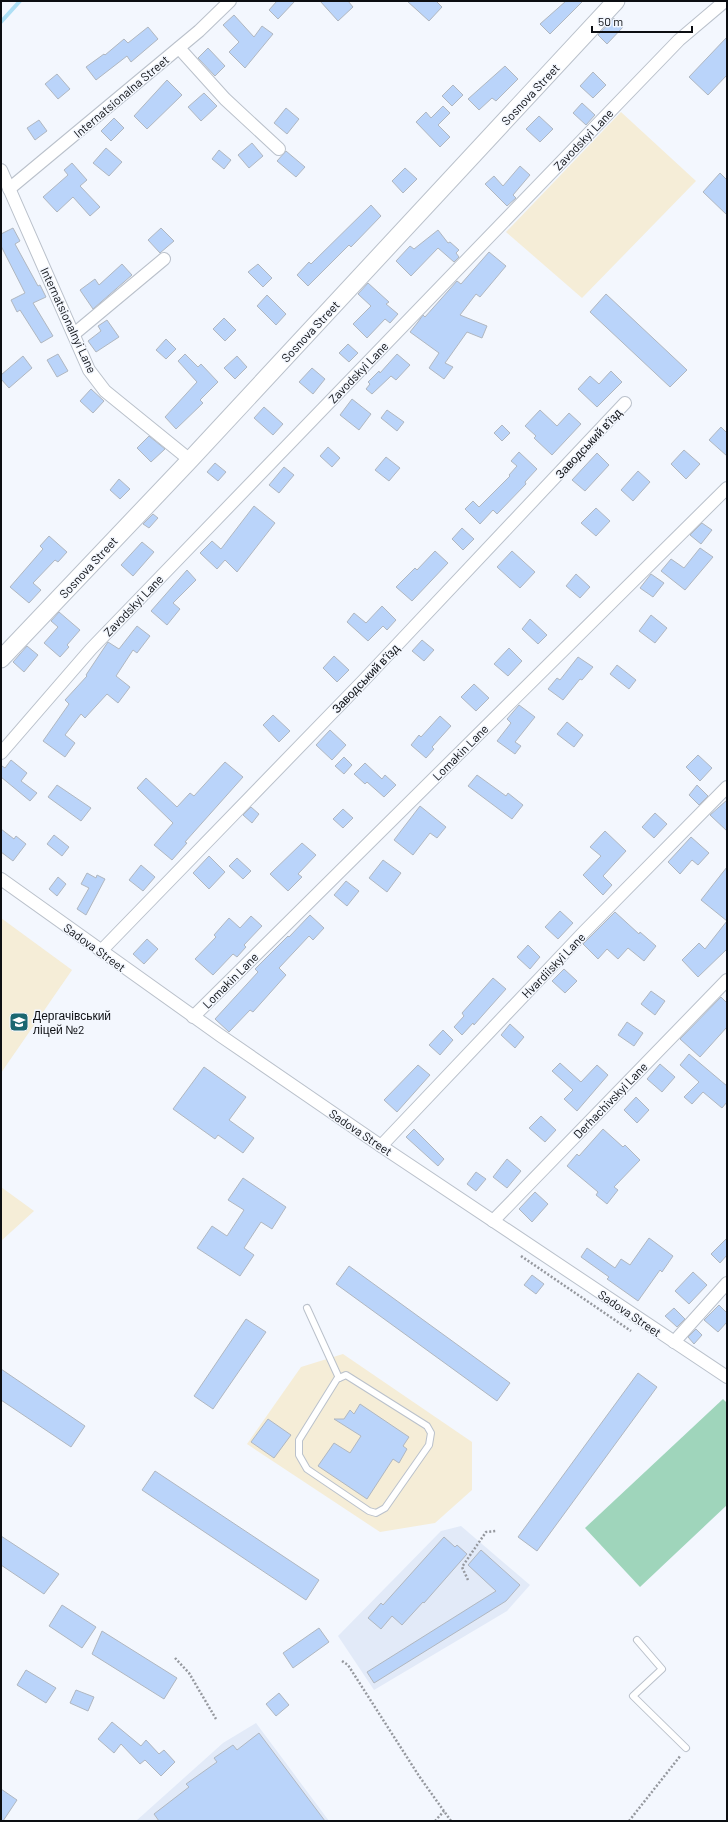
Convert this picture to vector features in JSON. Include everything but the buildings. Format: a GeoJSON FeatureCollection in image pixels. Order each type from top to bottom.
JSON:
{"type":"FeatureCollection","features":[{"type":"Feature","properties":{"kind":"street","name":"Internatsionalna Street"},"geometry":{"type":"LineString","coordinates":[[9,189],[179,48],[230,1]]}},
{"type":"Feature","properties":{"kind":"street","name":"Sosnova Street"},"geometry":{"type":"LineString","coordinates":[[1,659],[190,460],[616,1]]}},
{"type":"Feature","properties":{"kind":"street","name":"Zavodskyi Lane"},"geometry":{"type":"LineString","coordinates":[[1,754],[91,649],[204,530],[679,40],[725,1]]}},
{"type":"Feature","properties":{"kind":"street"},"geometry":{"type":"LineString","coordinates":[[179,48],[225,99],[278,149]]}},
{"type":"Feature","properties":{"kind":"street","name":"Internatsionalnyi Lane"},"geometry":{"type":"LineString","coordinates":[[1,170],[89,370],[105,391],[190,460]]}},
{"type":"Feature","properties":{"kind":"street"},"geometry":{"type":"LineString","coordinates":[[74,334],[164,259]]}},
{"type":"Feature","properties":{"kind":"street","name":"Заводський в’їзд"},"geometry":{"type":"LineString","coordinates":[[101,951],[357,687],[626,403]]}},
{"type":"Feature","properties":{"kind":"street","name":"Lomakin Lane"},"geometry":{"type":"LineString","coordinates":[[193,1017],[727,488]]}},
{"type":"Feature","properties":{"kind":"street","name":"Hvardiiskyi Lane"},"geometry":{"type":"LineString","coordinates":[[381,1146],[584,932],[727,787]]}},
{"type":"Feature","properties":{"kind":"street","name":"Sadova Street"},"geometry":{"type":"LineString","coordinates":[[1,879],[193,1017],[381,1146],[727,1377]]}},
{"type":"Feature","properties":{"kind":"street","name":"Derhachivskyi Lane"},"geometry":{"type":"LineString","coordinates":[[493,1221],[727,980]]}},
{"type":"Feature","properties":{"kind":"street"},"geometry":{"type":"LineString","coordinates":[[674,1342],[727,1283]]}},
{"type":"Feature","properties":{"kind":"lane"},"geometry":{"type":"LineString","coordinates":[[307,1308],[339,1378]]}},
{"type":"Feature","properties":{"kind":"lane"},"geometry":{"type":"LineString","coordinates":[[346,1375],[427,1426],[431,1433],[429,1445],[385,1508],[379,1512],[369,1511],[307,1469],[299,1455],[299,1440],[339,1378],[346,1375]]}},
{"type":"Feature","properties":{"kind":"lane"},"geometry":{"type":"LineString","coordinates":[[637,1640],[662,1669],[633,1696],[686,1748]]}},
{"type":"Feature","properties":{"kind":"path"},"geometry":{"type":"LineString","coordinates":[[468,1580],[462,1568],[486,1532],[496,1531]]}},
{"type":"Feature","properties":{"kind":"path"},"geometry":{"type":"LineString","coordinates":[[175,1658],[189,1673],[216,1719]]}},
{"type":"Feature","properties":{"kind":"path"},"geometry":{"type":"LineString","coordinates":[[342,1661],[348,1665],[419,1776],[451,1821]]}},
{"type":"Feature","properties":{"kind":"path"},"geometry":{"type":"LineString","coordinates":[[629,1821],[686,1748]]}},
{"type":"Feature","properties":{"kind":"path"},"geometry":{"type":"LineString","coordinates":[[435,1821],[444,1811]]}},
{"type":"Feature","properties":{"kind":"shaded area"},"geometry":{"type":"Polygon","coordinates":[[[621,112],[696,181],[582,298],[506,232],[621,112]]]}},
{"type":"Feature","properties":{"kind":"shaded area","name":"Дергачівський ліцей №2"},"geometry":{"type":"Polygon","coordinates":[[[1,918],[72,970],[1,1073],[1,918]]]}},
{"type":"Feature","properties":{"kind":"shaded area"},"geometry":{"type":"Polygon","coordinates":[[[1,1187],[34,1211],[1,1241],[1,1187]]]}},
{"type":"Feature","properties":{"kind":"shaded area"},"geometry":{"type":"Polygon","coordinates":[[[343,1354],[472,1442],[472,1490],[435,1523],[380,1532],[247,1444],[301,1367],[343,1354]]]}},
{"type":"Feature","properties":{"kind":"shaded area"},"geometry":{"type":"Polygon","coordinates":[[[461,1526],[530,1585],[507,1611],[374,1690],[338,1636],[441,1531],[461,1526]]]}},
{"type":"Feature","properties":{"kind":"shaded area"},"geometry":{"type":"Polygon","coordinates":[[[256,1723],[329,1821],[136,1821],[223,1743],[256,1723]]]}},
{"type":"Feature","properties":{"kind":"green space"},"geometry":{"type":"Polygon","coordinates":[[[723,1399],[727,1403],[727,1505],[640,1587],[585,1528],[723,1399]]]}},
{"type":"Feature","properties":{"kind":"waterway"},"geometry":{"type":"LineString","coordinates":[[1,22],[20,1]]}},
{"type":"Feature","properties":{"kind":"place","name":"Дергачівський ліцей №2"},"geometry":{"type":"Point","coordinates":[19,1022]}}]}
